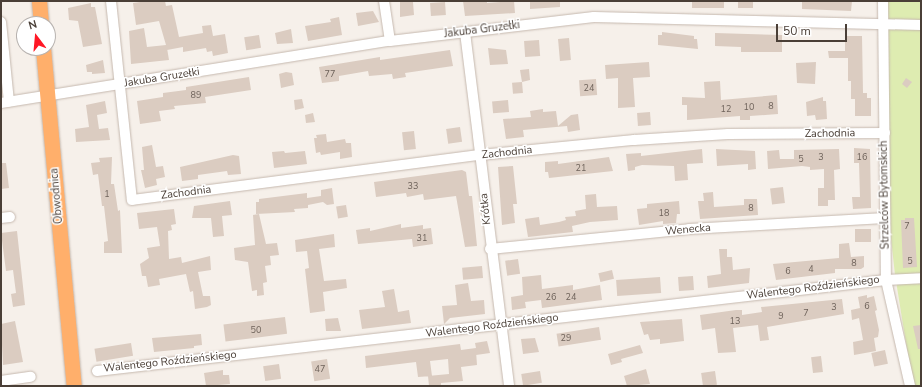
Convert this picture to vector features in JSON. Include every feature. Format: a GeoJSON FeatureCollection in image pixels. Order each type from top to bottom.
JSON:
{"type":"FeatureCollection","features":[{"type":"Feature","properties":{"kind":"highway"},"geometry":{"type":"LineString","coordinates":[[39,1],[40,16]]}},
{"type":"Feature","properties":{"kind":"highway","name":"Obwodnica"},"geometry":{"type":"LineString","coordinates":[[44,56],[74,386]]}},
{"type":"Feature","properties":{"kind":"highway","name":"Obwodnica"},"geometry":{"type":"LineString","coordinates":[[69,386],[70,344]]}},
{"type":"Feature","properties":{"kind":"street"},"geometry":{"type":"LineString","coordinates":[[112,1],[120,85]]}},
{"type":"Feature","properties":{"kind":"street"},"geometry":{"type":"LineString","coordinates":[[384,1],[390,41]]}},
{"type":"Feature","properties":{"kind":"street","name":"Strzelców Bytomskich"},"geometry":{"type":"LineString","coordinates":[[883,1],[886,280],[910,386]]}},
{"type":"Feature","properties":{"kind":"street","name":"Jakuba Gruzełki"},"geometry":{"type":"LineString","coordinates":[[5,102],[120,85],[390,41],[594,17],[921,25]]}},
{"type":"Feature","properties":{"kind":"street"},"geometry":{"type":"LineString","coordinates":[[1,22],[5,102]]}},
{"type":"Feature","properties":{"kind":"street","name":"Krótka"},"geometry":{"type":"LineString","coordinates":[[465,32],[490,249],[509,386]]}},
{"type":"Feature","properties":{"kind":"street","name":"Zachodnia"},"geometry":{"type":"LineString","coordinates":[[120,85],[132,200],[480,155],[634,140],[720,135],[884,133]]}},
{"type":"Feature","properties":{"kind":"street","name":"Wenecka"},"geometry":{"type":"LineString","coordinates":[[490,249],[689,229],[885,218]]}},
{"type":"Feature","properties":{"kind":"street","name":"Walentego Roździeńskiego"},"geometry":{"type":"LineString","coordinates":[[96,370],[886,280],[921,278]]}},
{"type":"Feature","properties":{"kind":"street"},"geometry":{"type":"LineString","coordinates":[[1,381],[31,377]]}},
{"type":"Feature","properties":{"kind":"green space"},"geometry":{"type":"Polygon","coordinates":[[[885,1],[921,1],[921,386],[915,386],[910,368],[895,275],[886,192],[885,1]]]}},
{"type":"Feature","properties":{"kind":"building"},"geometry":{"type":"Polygon","coordinates":[[[165,1],[166,6],[172,5],[179,37],[203,33],[202,26],[211,25],[213,36],[225,34],[228,53],[213,56],[212,51],[207,52],[206,48],[183,52],[183,47],[167,50],[169,60],[131,64],[129,31],[144,28],[147,47],[166,45],[159,21],[136,25],[133,3],[165,1]]]}},
{"type":"Feature","properties":{"kind":"building"},"geometry":{"type":"Polygon","coordinates":[[[400,1],[413,2],[414,15],[400,17],[400,1]]]}},
{"type":"Feature","properties":{"kind":"building"},"geometry":{"type":"Polygon","coordinates":[[[463,1],[487,1],[487,3],[514,1],[515,13],[465,16],[463,1]]]}},
{"type":"Feature","properties":{"kind":"building"},"geometry":{"type":"Polygon","coordinates":[[[530,1],[560,1],[560,7],[530,9],[530,1]]]}},
{"type":"Feature","properties":{"kind":"building"},"geometry":{"type":"Polygon","coordinates":[[[692,1],[724,1],[724,8],[692,8],[692,1]]]}},
{"type":"Feature","properties":{"kind":"building"},"geometry":{"type":"Polygon","coordinates":[[[738,1],[753,1],[753,8],[738,8],[738,1]]]}},
{"type":"Feature","properties":{"kind":"building"},"geometry":{"type":"Polygon","coordinates":[[[802,1],[852,1],[851,11],[802,9],[802,1]]]}},
{"type":"Feature","properties":{"kind":"building"},"geometry":{"type":"Polygon","coordinates":[[[445,2],[446,15],[431,16],[430,3],[445,2]]]}},
{"type":"Feature","properties":{"kind":"building"},"geometry":{"type":"Polygon","coordinates":[[[91,3],[91,7],[95,7],[102,44],[83,47],[78,21],[69,20],[68,8],[91,3]]]}},
{"type":"Feature","properties":{"kind":"building"},"geometry":{"type":"Polygon","coordinates":[[[373,11],[379,22],[358,26],[356,13],[373,11]]]}},
{"type":"Feature","properties":{"kind":"building"},"geometry":{"type":"Polygon","coordinates":[[[339,17],[342,35],[308,41],[305,26],[331,22],[330,19],[339,17]]]}},
{"type":"Feature","properties":{"kind":"building"},"geometry":{"type":"Polygon","coordinates":[[[291,29],[293,43],[277,44],[275,33],[291,29]]]}},
{"type":"Feature","properties":{"kind":"building"},"geometry":{"type":"Polygon","coordinates":[[[662,32],[694,36],[694,39],[697,39],[698,49],[658,45],[658,35],[662,35],[662,32]]]}},
{"type":"Feature","properties":{"kind":"building"},"geometry":{"type":"Polygon","coordinates":[[[715,33],[782,35],[782,52],[741,52],[741,47],[715,46],[715,33]]]}},
{"type":"Feature","properties":{"kind":"building"},"geometry":{"type":"Polygon","coordinates":[[[259,35],[261,48],[246,50],[244,37],[259,35]]]}},
{"type":"Feature","properties":{"kind":"building"},"geometry":{"type":"Polygon","coordinates":[[[845,36],[862,36],[863,93],[867,93],[867,98],[871,98],[871,116],[855,116],[855,99],[851,99],[851,81],[848,81],[848,58],[829,58],[828,51],[845,51],[845,36]]]}},
{"type":"Feature","properties":{"kind":"building"},"geometry":{"type":"Polygon","coordinates":[[[569,38],[571,60],[560,61],[558,39],[569,38]]]}},
{"type":"Feature","properties":{"kind":"building"},"geometry":{"type":"Polygon","coordinates":[[[539,40],[540,56],[525,57],[524,41],[539,40]]]}},
{"type":"Feature","properties":{"kind":"building"},"geometry":{"type":"Polygon","coordinates":[[[488,48],[506,50],[508,64],[490,65],[488,48]]]}},
{"type":"Feature","properties":{"kind":"building"},"geometry":{"type":"Polygon","coordinates":[[[450,50],[453,66],[405,73],[406,77],[393,79],[392,74],[369,76],[368,71],[339,76],[339,81],[322,83],[319,67],[380,57],[380,60],[450,50]]]}},
{"type":"Feature","properties":{"kind":"building"},"geometry":{"type":"Polygon","coordinates":[[[103,60],[105,73],[92,74],[92,72],[87,72],[86,65],[103,60]]]}},
{"type":"Feature","properties":{"kind":"building"},"geometry":{"type":"Polygon","coordinates":[[[649,62],[650,77],[633,78],[635,107],[618,108],[618,78],[606,79],[605,65],[649,62]]]}},
{"type":"Feature","properties":{"kind":"building"},"geometry":{"type":"Polygon","coordinates":[[[816,62],[815,84],[797,83],[796,63],[816,62]]]}},
{"type":"Feature","properties":{"kind":"building"},"geometry":{"type":"Polygon","coordinates":[[[529,69],[530,80],[522,82],[520,70],[529,69]]]}},
{"type":"Feature","properties":{"kind":"building"},"geometry":{"type":"Polygon","coordinates":[[[286,72],[292,73],[294,85],[281,88],[279,74],[286,72]]]}},
{"type":"Feature","properties":{"kind":"building"},"geometry":{"type":"Polygon","coordinates":[[[249,77],[251,90],[205,97],[206,103],[174,106],[175,109],[159,111],[161,121],[140,124],[137,101],[163,97],[163,93],[186,90],[186,87],[249,77]]]}},
{"type":"Feature","properties":{"kind":"building"},"geometry":{"type":"Polygon","coordinates":[[[906,78],[912,82],[907,88],[902,84],[906,78]]]}},
{"type":"Feature","properties":{"kind":"building"},"geometry":{"type":"Polygon","coordinates":[[[596,79],[597,95],[580,96],[579,80],[596,79]]]}},
{"type":"Feature","properties":{"kind":"building"},"geometry":{"type":"Polygon","coordinates":[[[720,81],[721,100],[777,95],[778,114],[750,116],[750,120],[740,120],[740,116],[687,120],[687,105],[682,105],[682,97],[705,98],[704,82],[720,81]]]}},
{"type":"Feature","properties":{"kind":"building"},"geometry":{"type":"Polygon","coordinates":[[[522,82],[523,93],[513,94],[512,83],[522,82]]]}},
{"type":"Feature","properties":{"kind":"building"},"geometry":{"type":"Polygon","coordinates":[[[823,97],[823,101],[826,101],[827,119],[816,120],[815,115],[807,116],[806,102],[823,97]]]}},
{"type":"Feature","properties":{"kind":"building"},"geometry":{"type":"Polygon","coordinates":[[[302,99],[304,108],[295,110],[294,100],[302,99]]]}},
{"type":"Feature","properties":{"kind":"building"},"geometry":{"type":"Polygon","coordinates":[[[508,100],[509,112],[493,113],[492,101],[508,100]]]}},
{"type":"Feature","properties":{"kind":"building"},"geometry":{"type":"Polygon","coordinates":[[[105,101],[107,113],[97,115],[99,129],[108,128],[110,140],[76,142],[75,129],[89,127],[86,105],[105,101]]]}},
{"type":"Feature","properties":{"kind":"building"},"geometry":{"type":"Polygon","coordinates":[[[543,109],[543,112],[556,111],[558,126],[571,115],[578,114],[580,130],[568,132],[567,126],[523,130],[524,137],[506,139],[503,119],[531,117],[530,111],[543,109]]]}},
{"type":"Feature","properties":{"kind":"building"},"geometry":{"type":"Polygon","coordinates":[[[650,112],[651,125],[638,126],[637,113],[650,112]]]}},
{"type":"Feature","properties":{"kind":"building"},"geometry":{"type":"Polygon","coordinates":[[[313,113],[315,122],[306,123],[305,115],[313,113]]]}},
{"type":"Feature","properties":{"kind":"building"},"geometry":{"type":"Polygon","coordinates":[[[460,127],[462,142],[448,144],[446,129],[460,127]]]}},
{"type":"Feature","properties":{"kind":"building"},"geometry":{"type":"Polygon","coordinates":[[[414,131],[416,149],[404,150],[402,132],[414,131]]]}},
{"type":"Feature","properties":{"kind":"building"},"geometry":{"type":"Polygon","coordinates":[[[326,134],[327,142],[345,139],[346,143],[351,143],[352,157],[340,159],[340,152],[321,155],[320,152],[316,153],[314,138],[317,138],[316,135],[326,134]]]}},
{"type":"Feature","properties":{"kind":"building"},"geometry":{"type":"Polygon","coordinates":[[[152,145],[156,167],[163,166],[165,177],[156,179],[157,185],[145,188],[141,170],[144,170],[142,147],[152,145]]]}},
{"type":"Feature","properties":{"kind":"building"},"geometry":{"type":"Polygon","coordinates":[[[854,148],[870,149],[871,208],[853,209],[852,197],[860,197],[859,163],[854,163],[854,148]]]}},
{"type":"Feature","properties":{"kind":"building"},"geometry":{"type":"Polygon","coordinates":[[[702,149],[703,163],[687,164],[688,180],[675,181],[674,166],[642,165],[635,167],[635,170],[628,171],[626,154],[641,153],[641,156],[702,149]]]}},
{"type":"Feature","properties":{"kind":"building"},"geometry":{"type":"Polygon","coordinates":[[[716,149],[755,151],[756,169],[748,170],[748,164],[717,166],[716,149]]]}},
{"type":"Feature","properties":{"kind":"building"},"geometry":{"type":"Polygon","coordinates":[[[839,149],[840,169],[834,170],[835,200],[828,200],[828,206],[818,206],[818,188],[824,188],[824,169],[810,170],[810,167],[802,166],[768,169],[767,151],[779,150],[780,159],[794,159],[794,150],[839,149]]]}},
{"type":"Feature","properties":{"kind":"building"},"geometry":{"type":"Polygon","coordinates":[[[284,151],[285,153],[305,151],[307,164],[274,168],[272,152],[284,151]]]}},
{"type":"Feature","properties":{"kind":"building"},"geometry":{"type":"Polygon","coordinates":[[[233,155],[239,156],[241,174],[228,175],[227,171],[198,175],[198,179],[182,181],[180,167],[233,155]]]}},
{"type":"Feature","properties":{"kind":"building"},"geometry":{"type":"Polygon","coordinates":[[[112,157],[111,184],[114,184],[118,211],[120,210],[122,253],[104,253],[104,242],[108,241],[104,206],[102,206],[98,174],[93,175],[91,163],[100,162],[99,158],[112,157]]]}},
{"type":"Feature","properties":{"kind":"building"},"geometry":{"type":"Polygon","coordinates":[[[609,157],[613,171],[549,178],[548,172],[545,172],[545,162],[558,161],[558,164],[609,157]]]}},
{"type":"Feature","properties":{"kind":"building"},"geometry":{"type":"Polygon","coordinates":[[[1,163],[6,163],[9,188],[1,189],[1,163]]]}},
{"type":"Feature","properties":{"kind":"building"},"geometry":{"type":"Polygon","coordinates":[[[513,166],[517,204],[513,204],[515,223],[502,225],[498,167],[513,166]]]}},
{"type":"Feature","properties":{"kind":"building"},"geometry":{"type":"Polygon","coordinates":[[[462,170],[466,172],[469,196],[472,196],[477,246],[465,247],[456,196],[424,200],[423,194],[407,197],[406,193],[376,197],[374,182],[462,170]]]}},
{"type":"Feature","properties":{"kind":"building"},"geometry":{"type":"Polygon","coordinates":[[[783,187],[785,203],[772,204],[770,189],[783,187]]]}},
{"type":"Feature","properties":{"kind":"building"},"geometry":{"type":"Polygon","coordinates":[[[332,188],[334,204],[327,205],[323,202],[308,205],[308,208],[294,209],[295,212],[256,214],[256,202],[259,202],[259,199],[307,193],[307,198],[321,196],[321,190],[332,188]]]}},
{"type":"Feature","properties":{"kind":"building"},"geometry":{"type":"Polygon","coordinates":[[[713,192],[714,207],[744,205],[744,199],[757,199],[758,215],[700,219],[698,201],[704,201],[703,193],[713,192]]]}},
{"type":"Feature","properties":{"kind":"building"},"geometry":{"type":"Polygon","coordinates":[[[596,194],[597,207],[617,206],[618,220],[590,222],[572,226],[573,232],[528,237],[525,219],[539,217],[540,225],[566,220],[565,217],[576,216],[575,211],[586,209],[585,195],[596,194]]]}},
{"type":"Feature","properties":{"kind":"building"},"geometry":{"type":"Polygon","coordinates":[[[230,201],[232,215],[222,216],[224,236],[213,237],[211,218],[192,218],[194,206],[230,201]]]}},
{"type":"Feature","properties":{"kind":"building"},"geometry":{"type":"Polygon","coordinates":[[[679,201],[680,214],[677,214],[676,223],[663,224],[663,221],[639,225],[637,209],[647,208],[647,204],[679,201]]]}},
{"type":"Feature","properties":{"kind":"building"},"geometry":{"type":"Polygon","coordinates":[[[346,205],[348,217],[338,218],[336,207],[346,205]]]}},
{"type":"Feature","properties":{"kind":"building"},"geometry":{"type":"Polygon","coordinates":[[[174,209],[176,224],[171,225],[172,230],[168,231],[169,259],[181,257],[182,263],[210,256],[211,270],[198,272],[203,296],[210,296],[211,305],[207,307],[195,309],[193,291],[190,292],[186,274],[159,279],[160,285],[148,287],[146,276],[142,276],[140,264],[149,258],[147,248],[160,246],[157,227],[139,229],[137,213],[174,209]]]}},
{"type":"Feature","properties":{"kind":"building"},"geometry":{"type":"Polygon","coordinates":[[[259,214],[266,244],[277,243],[279,255],[270,256],[271,265],[265,266],[267,282],[263,283],[264,295],[257,296],[257,290],[252,291],[248,262],[235,260],[234,248],[255,245],[253,215],[259,214]]]}},
{"type":"Feature","properties":{"kind":"building"},"geometry":{"type":"Polygon","coordinates":[[[905,218],[914,218],[917,267],[903,268],[901,220],[905,220],[905,218]]]}},
{"type":"Feature","properties":{"kind":"building"},"geometry":{"type":"Polygon","coordinates":[[[401,224],[401,228],[423,225],[423,229],[431,228],[433,244],[413,247],[412,239],[358,244],[356,230],[370,228],[370,231],[401,224]]]}},
{"type":"Feature","properties":{"kind":"building"},"geometry":{"type":"Polygon","coordinates":[[[855,229],[871,229],[871,242],[855,242],[855,229]]]}},
{"type":"Feature","properties":{"kind":"building"},"geometry":{"type":"Polygon","coordinates":[[[17,231],[25,305],[13,307],[11,294],[16,293],[13,270],[6,271],[1,233],[17,231]]]}},
{"type":"Feature","properties":{"kind":"building"},"geometry":{"type":"Polygon","coordinates":[[[334,234],[335,247],[319,249],[324,281],[346,279],[347,288],[323,292],[325,311],[310,313],[305,269],[309,268],[307,251],[296,252],[295,240],[334,234]]]}},
{"type":"Feature","properties":{"kind":"building"},"geometry":{"type":"Polygon","coordinates":[[[849,243],[851,257],[864,256],[864,267],[861,269],[835,269],[835,273],[776,280],[773,264],[839,258],[839,244],[849,243]]]}},
{"type":"Feature","properties":{"kind":"building"},"geometry":{"type":"Polygon","coordinates":[[[719,249],[727,249],[727,257],[732,257],[733,270],[750,268],[749,283],[708,288],[707,276],[721,274],[719,249]]]}},
{"type":"Feature","properties":{"kind":"building"},"geometry":{"type":"Polygon","coordinates":[[[518,259],[520,274],[507,276],[505,261],[518,259]]]}},
{"type":"Feature","properties":{"kind":"building"},"geometry":{"type":"Polygon","coordinates":[[[482,266],[483,278],[463,280],[462,268],[482,266]]]}},
{"type":"Feature","properties":{"kind":"building"},"geometry":{"type":"Polygon","coordinates":[[[612,270],[614,279],[600,282],[598,273],[612,270]]]}},
{"type":"Feature","properties":{"kind":"building"},"geometry":{"type":"Polygon","coordinates":[[[541,275],[542,289],[573,285],[573,290],[600,285],[602,300],[542,308],[541,300],[525,302],[526,308],[512,310],[511,297],[523,295],[522,277],[541,275]]]}},
{"type":"Feature","properties":{"kind":"building"},"geometry":{"type":"Polygon","coordinates":[[[693,276],[694,290],[679,291],[678,277],[693,276]]]}},
{"type":"Feature","properties":{"kind":"building"},"geometry":{"type":"Polygon","coordinates":[[[660,277],[661,293],[617,296],[616,280],[660,277]]]}},
{"type":"Feature","properties":{"kind":"building"},"geometry":{"type":"Polygon","coordinates":[[[468,283],[471,301],[484,300],[485,314],[450,318],[444,324],[442,306],[457,305],[455,285],[468,283]]]}},
{"type":"Feature","properties":{"kind":"building"},"geometry":{"type":"Polygon","coordinates":[[[394,289],[398,312],[409,310],[411,323],[362,329],[359,310],[385,307],[382,291],[394,289]]]}},
{"type":"Feature","properties":{"kind":"building"},"geometry":{"type":"Polygon","coordinates":[[[867,295],[867,298],[874,296],[877,310],[875,311],[879,330],[878,337],[874,338],[876,351],[854,355],[853,342],[863,340],[859,318],[852,320],[851,310],[860,308],[858,297],[867,295]]]}},
{"type":"Feature","properties":{"kind":"building"},"geometry":{"type":"Polygon","coordinates":[[[842,299],[844,314],[767,327],[769,340],[760,341],[758,325],[733,328],[736,352],[718,353],[715,328],[702,330],[700,315],[742,310],[742,315],[762,312],[761,307],[842,299]]]}},
{"type":"Feature","properties":{"kind":"building"},"geometry":{"type":"Polygon","coordinates":[[[285,317],[287,334],[226,341],[223,325],[285,317]]]}},
{"type":"Feature","properties":{"kind":"building"},"geometry":{"type":"Polygon","coordinates":[[[338,318],[341,331],[326,331],[325,319],[338,318]]]}},
{"type":"Feature","properties":{"kind":"building"},"geometry":{"type":"Polygon","coordinates":[[[682,319],[684,341],[660,344],[660,339],[650,340],[648,334],[644,335],[640,322],[682,319]]]}},
{"type":"Feature","properties":{"kind":"building"},"geometry":{"type":"Polygon","coordinates":[[[15,321],[23,362],[3,365],[1,324],[15,321]]]}},
{"type":"Feature","properties":{"kind":"building"},"geometry":{"type":"Polygon","coordinates":[[[921,325],[921,349],[918,349],[913,326],[921,325]]]}},
{"type":"Feature","properties":{"kind":"building"},"geometry":{"type":"Polygon","coordinates":[[[599,327],[601,340],[559,347],[557,334],[599,327]]]}},
{"type":"Feature","properties":{"kind":"building"},"geometry":{"type":"Polygon","coordinates":[[[201,334],[202,345],[194,346],[194,348],[154,352],[152,338],[201,334]]]}},
{"type":"Feature","properties":{"kind":"building"},"geometry":{"type":"Polygon","coordinates":[[[535,338],[539,352],[523,354],[521,339],[535,338]]]}},
{"type":"Feature","properties":{"kind":"building"},"geometry":{"type":"Polygon","coordinates":[[[487,341],[490,353],[476,355],[477,365],[461,367],[463,381],[441,383],[441,386],[429,386],[428,376],[418,377],[416,362],[366,368],[365,356],[460,344],[461,350],[476,348],[475,343],[487,341]],[[448,359],[430,361],[432,376],[449,374],[448,359]]]}},
{"type":"Feature","properties":{"kind":"building"},"geometry":{"type":"Polygon","coordinates":[[[131,343],[133,356],[96,362],[94,349],[131,343]]]}},
{"type":"Feature","properties":{"kind":"building"},"geometry":{"type":"Polygon","coordinates":[[[640,345],[643,353],[621,359],[622,362],[611,365],[608,354],[640,345]]]}},
{"type":"Feature","properties":{"kind":"building"},"geometry":{"type":"Polygon","coordinates":[[[885,350],[888,364],[874,367],[871,353],[885,350]]]}},
{"type":"Feature","properties":{"kind":"building"},"geometry":{"type":"Polygon","coordinates":[[[821,356],[823,372],[813,373],[811,357],[821,356]]]}},
{"type":"Feature","properties":{"kind":"building"},"geometry":{"type":"Polygon","coordinates":[[[327,359],[330,379],[314,381],[311,362],[327,359]]]}},
{"type":"Feature","properties":{"kind":"building"},"geometry":{"type":"Polygon","coordinates":[[[279,364],[281,379],[265,381],[263,366],[279,364]]]}},
{"type":"Feature","properties":{"kind":"building"},"geometry":{"type":"Polygon","coordinates":[[[646,369],[650,384],[627,386],[624,376],[646,369]]]}},
{"type":"Feature","properties":{"kind":"building"},"geometry":{"type":"Polygon","coordinates":[[[223,370],[223,375],[229,375],[230,384],[206,386],[204,373],[223,370]]]}},
{"type":"Feature","properties":{"kind":"building"},"geometry":{"type":"Polygon","coordinates":[[[540,371],[542,383],[523,386],[521,374],[540,371]]]}},
{"type":"Feature","properties":{"kind":"building"},"geometry":{"type":"Polygon","coordinates":[[[715,371],[717,385],[703,386],[701,373],[715,371]]]}}]}
